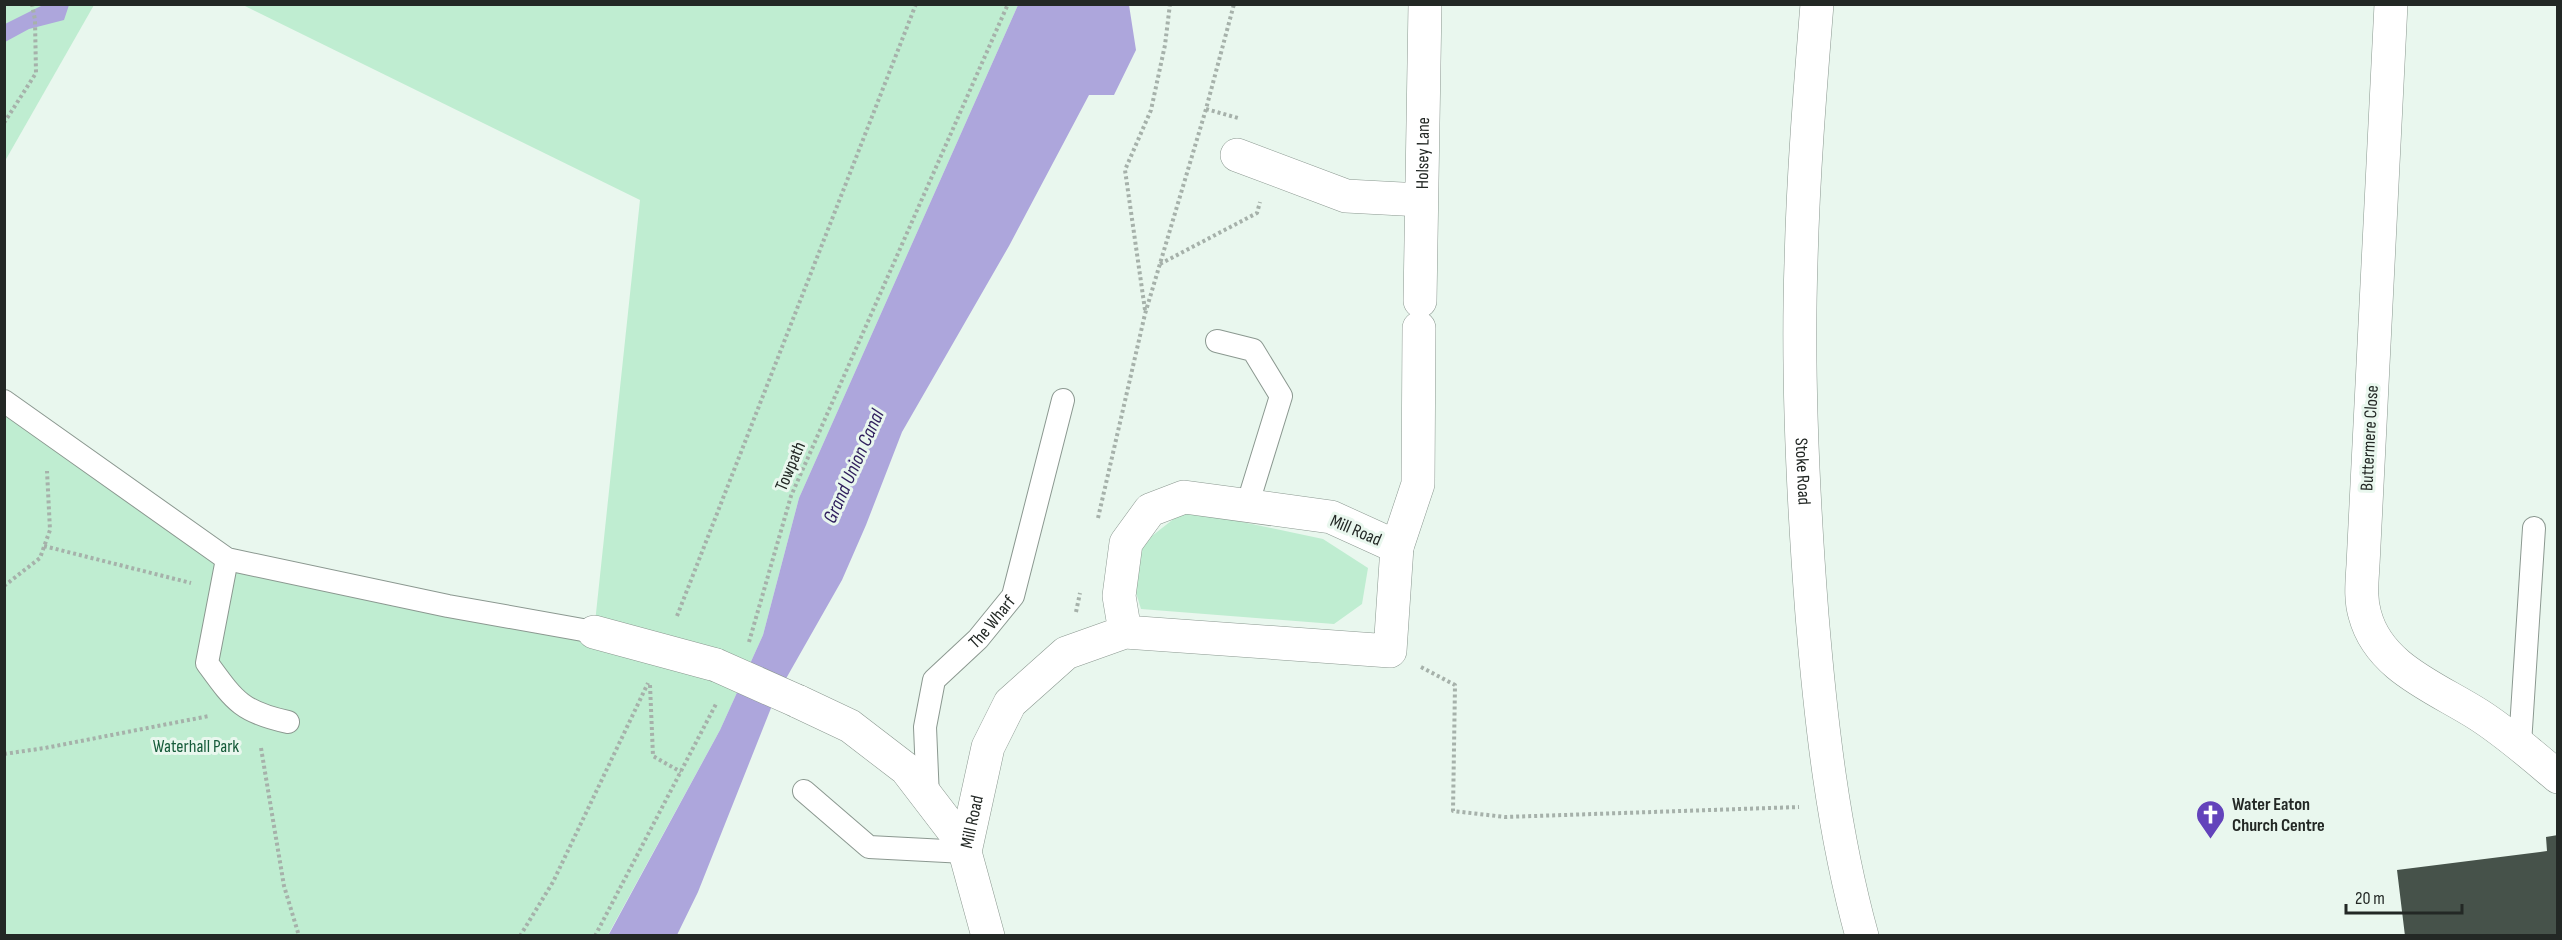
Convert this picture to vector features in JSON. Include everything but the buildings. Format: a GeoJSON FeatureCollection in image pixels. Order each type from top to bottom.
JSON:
{"type":"FeatureCollection","features":[{"type":"Feature","properties":{"kind":"street","name":"Holsey Lane"},"geometry":{"type":"LineString","coordinates":[[1397,547],[1418,484],[1425,4]]}},
{"type":"Feature","properties":{"kind":"street","name":"Stoke Road"},"geometry":{"type":"LineString","coordinates":[[1817,4],[1801,262],[1801,424],[1813,630],[1833,806],[1862,936]]}},
{"type":"Feature","properties":{"kind":"street","name":"Buttermere Close"},"geometry":{"type":"LineString","coordinates":[[2391,4],[2362,604],[2374,637],[2396,663],[2480,715],[2520,744],[2558,777]]}},
{"type":"Feature","properties":{"kind":"street"},"geometry":{"type":"LineString","coordinates":[[1237,155],[1346,196],[1421,200]]}},
{"type":"Feature","properties":{"kind":"street","name":"Mill Road"},"geometry":{"type":"LineString","coordinates":[[988,936],[965,849],[988,747],[1010,704],[1066,653],[1125,632],[1390,651],[1397,547],[1331,517],[1184,497],[1150,510],[1126,543],[1119,596],[1125,632]]}},
{"type":"Feature","properties":{"kind":"street"},"geometry":{"type":"LineString","coordinates":[[594,632],[716,665],[797,701],[858,733],[906,769],[965,849]]}},
{"type":"Feature","properties":{"kind":"lane"},"geometry":{"type":"LineString","coordinates":[[1217,341],[1253,351],[1281,396],[1247,506]]}},
{"type":"Feature","properties":{"kind":"lane","name":"The Wharf"},"geometry":{"type":"LineString","coordinates":[[928,798],[925,727],[934,680],[978,639],[1013,596],[1064,400]]}},
{"type":"Feature","properties":{"kind":"lane"},"geometry":{"type":"LineString","coordinates":[[4,401],[227,559],[448,606],[594,632]]}},
{"type":"Feature","properties":{"kind":"lane"},"geometry":{"type":"LineString","coordinates":[[2520,744],[2534,528]]}},
{"type":"Feature","properties":{"kind":"lane"},"geometry":{"type":"LineString","coordinates":[[227,559],[207,663],[231,695],[245,709],[288,722]]}},
{"type":"Feature","properties":{"kind":"lane"},"geometry":{"type":"LineString","coordinates":[[804,791],[869,847],[965,849]]}},
{"type":"Feature","properties":{"kind":"path"},"geometry":{"type":"LineString","coordinates":[[4,123],[36,74],[35,20],[32,4]]}},
{"type":"Feature","properties":{"kind":"path"},"geometry":{"type":"LineString","coordinates":[[664,652],[916,4]]}},
{"type":"Feature","properties":{"kind":"path","name":"Towpath"},"geometry":{"type":"LineString","coordinates":[[748,644],[753,635],[791,496],[1008,4]]}},
{"type":"Feature","properties":{"kind":"path"},"geometry":{"type":"LineString","coordinates":[[1145,314],[1125,170],[1151,110],[1165,45],[1170,4]]}},
{"type":"Feature","properties":{"kind":"path"},"geometry":{"type":"LineString","coordinates":[[1095,529],[1145,314],[1206,109],[1234,4]]}},
{"type":"Feature","properties":{"kind":"path"},"geometry":{"type":"LineString","coordinates":[[4,586],[40,558],[50,530],[45,430]]}},
{"type":"Feature","properties":{"kind":"path"},"geometry":{"type":"LineString","coordinates":[[44,546],[221,591]]}},
{"type":"Feature","properties":{"kind":"path"},"geometry":{"type":"LineString","coordinates":[[1066,653],[1082,585]]}},
{"type":"Feature","properties":{"kind":"path"},"geometry":{"type":"LineString","coordinates":[[1390,651],[1455,685],[1453,811],[1505,817],[1833,806]]}},
{"type":"Feature","properties":{"kind":"path"},"geometry":{"type":"LineString","coordinates":[[520,936],[553,882],[649,681],[653,756],[681,772]]}},
{"type":"Feature","properties":{"kind":"path"},"geometry":{"type":"LineString","coordinates":[[595,936],[717,703]]}},
{"type":"Feature","properties":{"kind":"path"},"geometry":{"type":"LineString","coordinates":[[4,754],[245,709],[258,735],[284,886],[298,936]]}},
{"type":"Feature","properties":{"kind":"green space"},"geometry":{"type":"Polygon","coordinates":[[[5,5],[94,5],[5,161],[5,5]]]}},
{"type":"Feature","properties":{"kind":"green space","name":"Waterhall Park"},"geometry":{"type":"Polygon","coordinates":[[[243,5],[1018,5],[799,498],[763,635],[720,730],[608,935],[5,935],[4,401],[227,559],[594,632],[640,200],[243,5]]]}},
{"type":"Feature","properties":{"kind":"green space"},"geometry":{"type":"Polygon","coordinates":[[[1185,510],[1323,539],[1368,568],[1362,604],[1334,624],[1141,609],[1133,583],[1143,543],[1185,510]]]}},
{"type":"Feature","properties":{"kind":"water"},"geometry":{"type":"Polygon","coordinates":[[[43,5],[69,5],[64,20],[29,29],[5,42],[5,24],[43,5]]]}},
{"type":"Feature","properties":{"kind":"water","name":"Grand Union Canal"},"geometry":{"type":"Polygon","coordinates":[[[1018,5],[1129,5],[1136,50],[1114,95],[1089,95],[1009,246],[902,432],[842,580],[775,698],[698,892],[677,935],[608,936],[720,730],[763,635],[799,498],[1018,5]]]}},
{"type":"Feature","properties":{"kind":"place","name":"Water Eaton Church Centre"},"geometry":{"type":"Point","coordinates":[2211,840]}}]}
